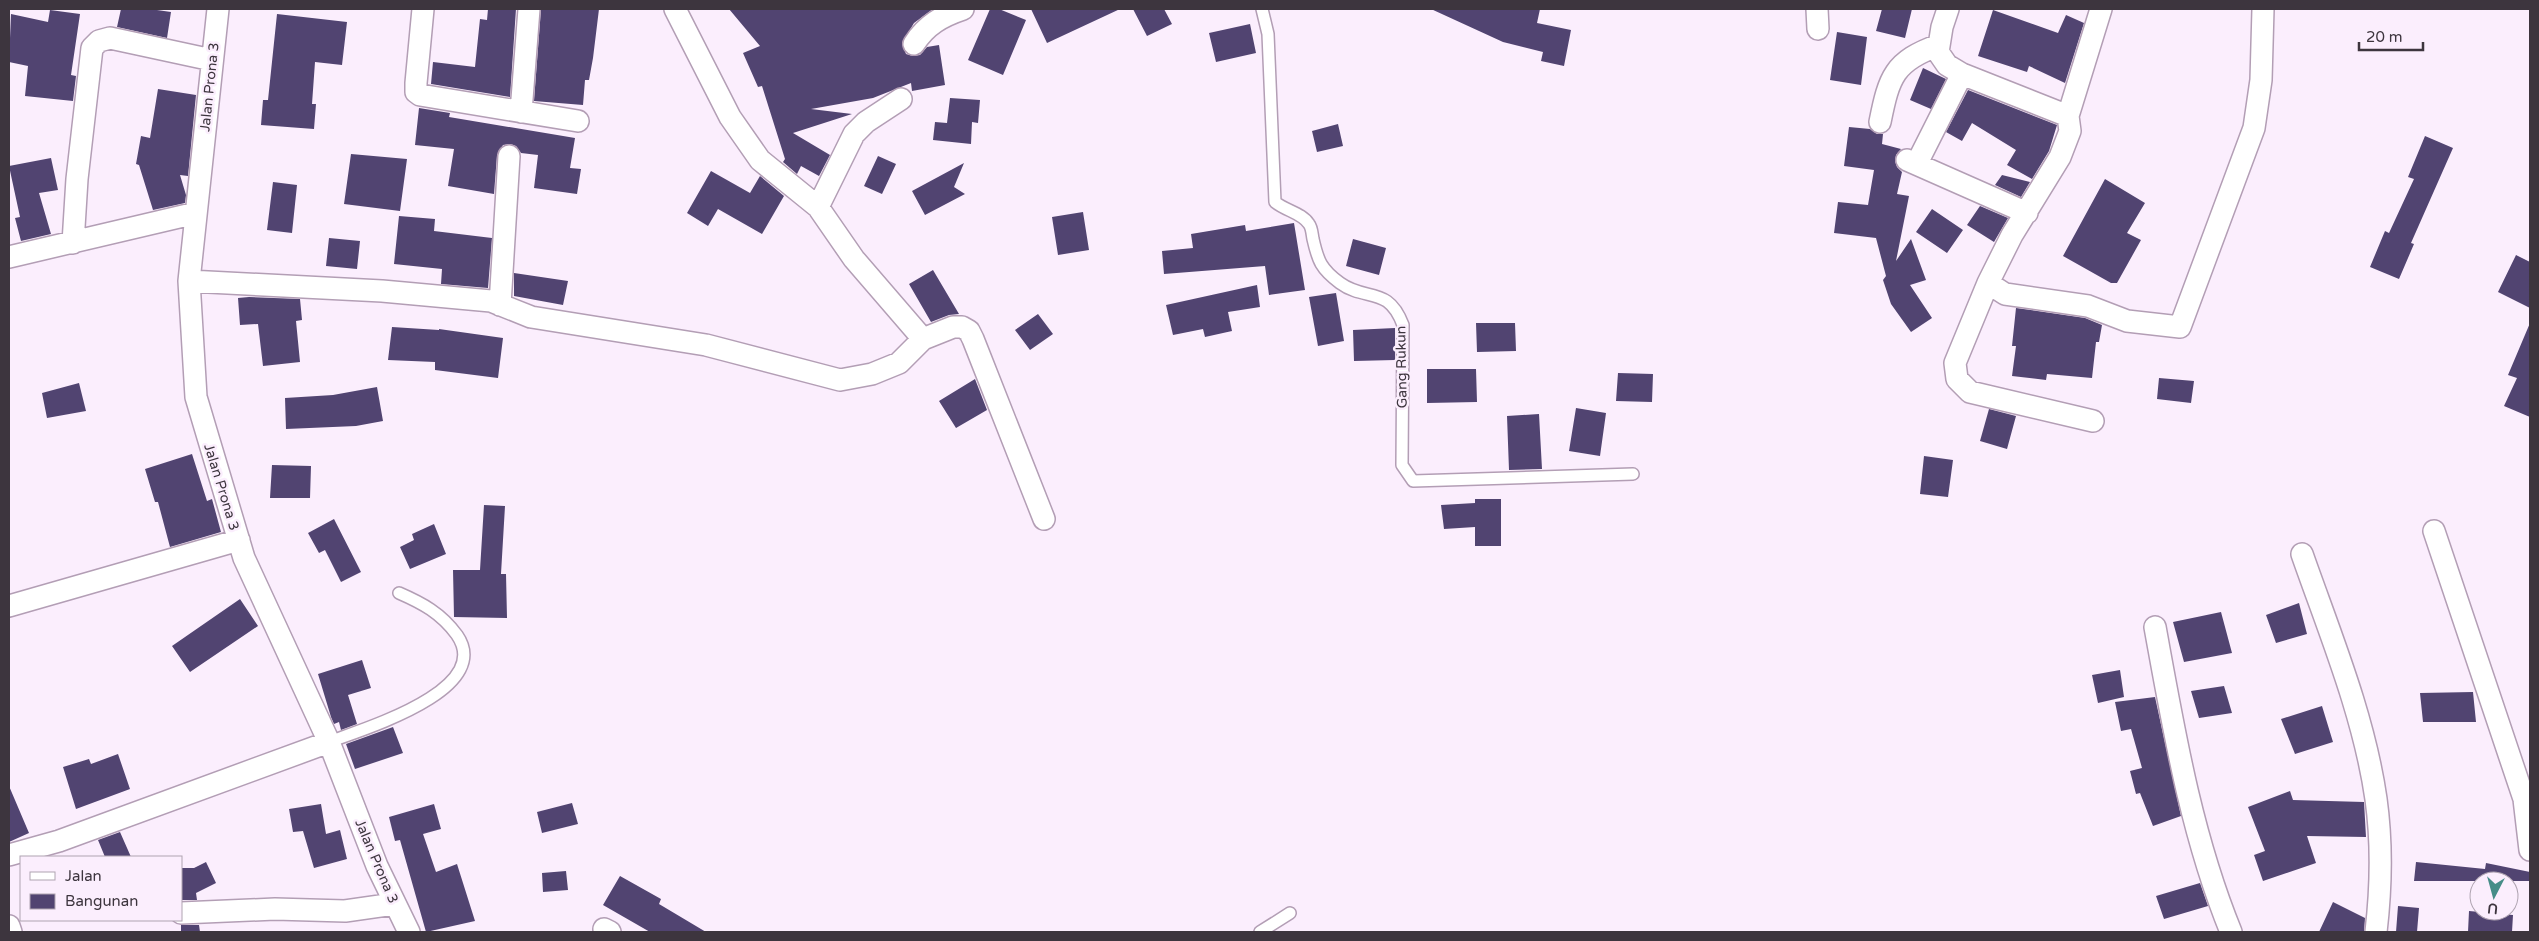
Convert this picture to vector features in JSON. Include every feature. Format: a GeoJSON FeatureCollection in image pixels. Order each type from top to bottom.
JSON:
{"type":"FeatureCollection","features":[{"type":"Feature","properties":{"kind":"street","name":"Jalan Prona 3"},"geometry":{"type":"LineString","coordinates":[[218,9],[189,281],[196,397],[244,558],[329,742],[377,866],[409,932]]}},
{"type":"Feature","properties":{"kind":"street"},"geometry":{"type":"LineString","coordinates":[[423,9],[416,92],[420,95],[578,121]]}},
{"type":"Feature","properties":{"kind":"street"},"geometry":{"type":"LineString","coordinates":[[521,112],[529,9]]}},
{"type":"Feature","properties":{"kind":"street"},"geometry":{"type":"LineString","coordinates":[[675,9],[730,117],[760,160],[818,206],[854,259],[923,340]]}},
{"type":"Feature","properties":{"kind":"street"},"geometry":{"type":"LineString","coordinates":[[914,44],[923,30],[942,16],[963,9]]}},
{"type":"Feature","properties":{"kind":"street"},"geometry":{"type":"LineString","coordinates":[[1948,9],[1938,52],[1947,65],[1962,74],[2068,116]]}},
{"type":"Feature","properties":{"kind":"street"},"geometry":{"type":"LineString","coordinates":[[2092,422],[1970,392],[1956,379],[1955,363],[1988,283],[2060,157],[2070,131],[2068,116],[2101,9]]}},
{"type":"Feature","properties":{"kind":"street"},"geometry":{"type":"LineString","coordinates":[[1988,283],[2005,294],[2088,306],[2127,321],[2180,327],[2254,128],[2261,80],[2263,9]]}},
{"type":"Feature","properties":{"kind":"street"},"geometry":{"type":"LineString","coordinates":[[73,243],[77,179],[92,48],[100,41],[110,38],[212,60]]}},
{"type":"Feature","properties":{"kind":"street"},"geometry":{"type":"LineString","coordinates":[[1880,122],[1884,100],[1891,80],[1901,64],[1916,53],[1939,45]]}},
{"type":"Feature","properties":{"kind":"street"},"geometry":{"type":"LineString","coordinates":[[1962,74],[1912,161],[2027,212]]}},
{"type":"Feature","properties":{"kind":"street"},"geometry":{"type":"LineString","coordinates":[[818,206],[826,185],[854,134],[866,122],[901,99]]}},
{"type":"Feature","properties":{"kind":"street"},"geometry":{"type":"LineString","coordinates":[[500,305],[508,156]]}},
{"type":"Feature","properties":{"kind":"street"},"geometry":{"type":"LineString","coordinates":[[9,257],[196,213]]}},
{"type":"Feature","properties":{"kind":"street"},"geometry":{"type":"LineString","coordinates":[[189,281],[382,291],[491,302],[531,317],[706,345],[840,380],[872,374],[899,363],[923,340],[953,327],[962,326],[969,331],[1044,519]]}},
{"type":"Feature","properties":{"kind":"street"},"geometry":{"type":"LineString","coordinates":[[2434,530],[2524,799],[2530,850]]}},
{"type":"Feature","properties":{"kind":"street"},"geometry":{"type":"LineString","coordinates":[[9,606],[239,540]]}},
{"type":"Feature","properties":{"kind":"street"},"geometry":{"type":"LineString","coordinates":[[2302,554],[2356,710],[2376,799],[2380,892],[2376,932]]}},
{"type":"Feature","properties":{"kind":"street"},"geometry":{"type":"LineString","coordinates":[[2155,627],[2185,786],[2216,894],[2231,932]]}},
{"type":"Feature","properties":{"kind":"street"},"geometry":{"type":"LineString","coordinates":[[9,855],[59,841],[329,742]]}},
{"type":"Feature","properties":{"kind":"street"},"geometry":{"type":"LineString","coordinates":[[182,913],[275,908],[346,911],[394,904]]}},
{"type":"Feature","properties":{"kind":"street"},"geometry":{"type":"LineString","coordinates":[[9,926],[11,932]]}},
{"type":"Feature","properties":{"kind":"lane","name":"Gang Rukun"},"geometry":{"type":"LineString","coordinates":[[1262,9],[1268,34],[1275,202],[1285,210],[1302,217],[1310,226],[1319,264],[1341,284],[1386,300],[1397,309],[1403,325],[1402,465],[1413,482],[1633,474]]}},
{"type":"Feature","properties":{"kind":"lane"},"geometry":{"type":"LineString","coordinates":[[329,742],[415,708],[440,692],[454,679],[462,664],[462,643],[448,623],[425,604],[399,593]]}},
{"type":"Feature","properties":{"kind":"lane"},"geometry":{"type":"LineString","coordinates":[[1260,932],[1290,913]]}},
{"type":"Feature","properties":{"kind":"building"},"geometry":{"type":"Polygon","coordinates":[[[121,9],[150,9],[171,12],[167,38],[117,27],[121,9]]]}},
{"type":"Feature","properties":{"kind":"building"},"geometry":{"type":"Polygon","coordinates":[[[488,9],[516,9],[510,97],[431,84],[433,62],[475,67],[480,19],[487,20],[488,9]]]}},
{"type":"Feature","properties":{"kind":"building"},"geometry":{"type":"Polygon","coordinates":[[[541,9],[599,9],[589,80],[585,80],[583,105],[534,101],[541,9]]]}},
{"type":"Feature","properties":{"kind":"building"},"geometry":{"type":"Polygon","coordinates":[[[729,9],[933,9],[914,23],[902,43],[906,54],[913,56],[920,55],[927,47],[939,45],[945,85],[912,91],[911,83],[873,98],[811,109],[852,114],[793,133],[830,155],[819,176],[801,166],[797,174],[783,162],[785,159],[762,86],[758,87],[743,53],[760,46],[729,9]]]}},
{"type":"Feature","properties":{"kind":"building"},"geometry":{"type":"Polygon","coordinates":[[[990,9],[999,9],[1026,20],[1003,75],[968,60],[990,9]]]}},
{"type":"Feature","properties":{"kind":"building"},"geometry":{"type":"Polygon","coordinates":[[[1031,9],[1120,9],[1047,43],[1031,9]]]}},
{"type":"Feature","properties":{"kind":"building"},"geometry":{"type":"Polygon","coordinates":[[[1133,9],[1164,9],[1172,24],[1147,36],[1133,9]]]}},
{"type":"Feature","properties":{"kind":"building"},"geometry":{"type":"Polygon","coordinates":[[[1431,9],[1540,9],[1537,23],[1571,30],[1564,66],[1541,61],[1543,52],[1503,42],[1431,9]]]}},
{"type":"Feature","properties":{"kind":"building"},"geometry":{"type":"Polygon","coordinates":[[[1882,9],[1912,9],[1905,38],[1876,31],[1882,9]]]}},
{"type":"Feature","properties":{"kind":"building"},"geometry":{"type":"Polygon","coordinates":[[[50,10],[80,14],[71,75],[76,76],[73,101],[25,96],[28,66],[9,62],[11,14],[48,22],[50,10]]]}},
{"type":"Feature","properties":{"kind":"building"},"geometry":{"type":"Polygon","coordinates":[[[1993,10],[2058,33],[2066,15],[2084,23],[2065,83],[2029,66],[2027,72],[1978,56],[1993,10]]]}},
{"type":"Feature","properties":{"kind":"building"},"geometry":{"type":"Polygon","coordinates":[[[277,14],[347,22],[342,65],[315,62],[312,104],[316,104],[314,129],[261,125],[263,100],[268,100],[277,14]]]}},
{"type":"Feature","properties":{"kind":"building"},"geometry":{"type":"Polygon","coordinates":[[[1250,24],[1256,53],[1216,62],[1209,33],[1250,24]]]}},
{"type":"Feature","properties":{"kind":"building"},"geometry":{"type":"Polygon","coordinates":[[[1837,32],[1867,37],[1861,85],[1830,80],[1837,32]]]}},
{"type":"Feature","properties":{"kind":"building"},"geometry":{"type":"Polygon","coordinates":[[[1923,68],[1946,79],[1931,109],[1910,100],[1923,68]]]}},
{"type":"Feature","properties":{"kind":"building"},"geometry":{"type":"Polygon","coordinates":[[[158,89],[196,95],[188,176],[180,175],[186,195],[185,203],[153,210],[139,165],[136,164],[141,136],[150,138],[158,89]]]}},
{"type":"Feature","properties":{"kind":"building"},"geometry":{"type":"Polygon","coordinates":[[[1968,90],[2057,125],[2049,151],[2032,179],[2007,165],[2016,150],[1972,123],[1962,141],[1946,132],[1968,90]]]}},
{"type":"Feature","properties":{"kind":"building"},"geometry":{"type":"Polygon","coordinates":[[[950,98],[980,100],[978,123],[972,122],[971,144],[933,140],[935,122],[947,123],[950,98]]]}},
{"type":"Feature","properties":{"kind":"building"},"geometry":{"type":"Polygon","coordinates":[[[419,108],[450,113],[449,117],[575,138],[570,168],[581,169],[577,194],[534,188],[538,155],[521,153],[516,146],[510,144],[503,145],[497,155],[494,194],[448,186],[454,149],[415,145],[419,108]]]}},
{"type":"Feature","properties":{"kind":"building"},"geometry":{"type":"Polygon","coordinates":[[[1338,124],[1343,146],[1317,152],[1312,131],[1338,124]]]}},
{"type":"Feature","properties":{"kind":"building"},"geometry":{"type":"Polygon","coordinates":[[[1849,127],[1870,129],[1877,134],[1883,134],[1882,144],[1901,149],[1896,155],[1895,161],[1897,167],[1902,172],[1897,194],[1909,196],[1896,261],[1911,239],[1926,280],[1910,285],[1932,318],[1911,332],[1891,304],[1883,280],[1886,276],[1876,238],[1834,233],[1838,202],[1868,205],[1874,170],[1844,166],[1849,127]]]}},
{"type":"Feature","properties":{"kind":"building"},"geometry":{"type":"Polygon","coordinates":[[[2425,136],[2453,148],[2411,243],[2414,244],[2399,279],[2370,267],[2385,231],[2389,233],[2414,179],[2408,177],[2425,136]]]}},
{"type":"Feature","properties":{"kind":"building"},"geometry":{"type":"Polygon","coordinates":[[[351,154],[407,159],[400,211],[344,204],[351,154]]]}},
{"type":"Feature","properties":{"kind":"building"},"geometry":{"type":"Polygon","coordinates":[[[878,156],[896,164],[882,194],[864,186],[878,156]]]}},
{"type":"Feature","properties":{"kind":"building"},"geometry":{"type":"Polygon","coordinates":[[[51,158],[58,190],[39,193],[51,234],[21,241],[15,218],[20,217],[9,166],[51,158]]]}},
{"type":"Feature","properties":{"kind":"building"},"geometry":{"type":"Polygon","coordinates":[[[964,163],[954,187],[965,194],[925,215],[912,191],[964,163]]]}},
{"type":"Feature","properties":{"kind":"building"},"geometry":{"type":"Polygon","coordinates":[[[711,171],[750,193],[760,176],[784,196],[762,234],[718,209],[708,226],[687,213],[711,171]]]}},
{"type":"Feature","properties":{"kind":"building"},"geometry":{"type":"Polygon","coordinates":[[[2002,175],[2030,182],[2021,197],[1995,185],[2002,175]]]}},
{"type":"Feature","properties":{"kind":"building"},"geometry":{"type":"Polygon","coordinates":[[[2105,179],[2145,203],[2127,233],[2141,240],[2117,283],[2111,283],[2063,256],[2105,179]]]}},
{"type":"Feature","properties":{"kind":"building"},"geometry":{"type":"Polygon","coordinates":[[[273,182],[297,185],[292,233],[267,230],[273,182]]]}},
{"type":"Feature","properties":{"kind":"building"},"geometry":{"type":"Polygon","coordinates":[[[1980,206],[2008,218],[1994,242],[1967,225],[1980,206]]]}},
{"type":"Feature","properties":{"kind":"building"},"geometry":{"type":"Polygon","coordinates":[[[1932,209],[1963,230],[1947,253],[1916,232],[1932,209]]]}},
{"type":"Feature","properties":{"kind":"building"},"geometry":{"type":"Polygon","coordinates":[[[1083,212],[1089,250],[1058,255],[1052,217],[1083,212]]]}},
{"type":"Feature","properties":{"kind":"building"},"geometry":{"type":"Polygon","coordinates":[[[399,216],[435,219],[434,231],[492,238],[488,288],[441,284],[442,269],[394,264],[399,216]]]}},
{"type":"Feature","properties":{"kind":"building"},"geometry":{"type":"Polygon","coordinates":[[[1294,223],[1305,290],[1269,295],[1265,266],[1164,274],[1162,251],[1193,248],[1191,234],[1245,225],[1246,231],[1294,223]]]}},
{"type":"Feature","properties":{"kind":"building"},"geometry":{"type":"Polygon","coordinates":[[[329,238],[360,241],[357,269],[326,266],[329,238]]]}},
{"type":"Feature","properties":{"kind":"building"},"geometry":{"type":"Polygon","coordinates":[[[1353,239],[1386,248],[1379,275],[1346,266],[1353,239]]]}},
{"type":"Feature","properties":{"kind":"building"},"geometry":{"type":"Polygon","coordinates":[[[2516,255],[2530,262],[2530,308],[2498,292],[2516,255]]]}},
{"type":"Feature","properties":{"kind":"building"},"geometry":{"type":"Polygon","coordinates":[[[933,270],[959,314],[949,315],[931,322],[909,284],[933,270]]]}},
{"type":"Feature","properties":{"kind":"building"},"geometry":{"type":"Polygon","coordinates":[[[514,273],[568,281],[563,305],[514,296],[514,273]]]}},
{"type":"Feature","properties":{"kind":"building"},"geometry":{"type":"Polygon","coordinates":[[[1257,285],[1260,307],[1228,312],[1232,331],[1205,337],[1203,329],[1173,335],[1166,305],[1257,285]]]}},
{"type":"Feature","properties":{"kind":"building"},"geometry":{"type":"Polygon","coordinates":[[[1336,293],[1344,341],[1318,346],[1309,297],[1336,293]]]}},
{"type":"Feature","properties":{"kind":"building"},"geometry":{"type":"Polygon","coordinates":[[[238,298],[300,299],[302,320],[296,321],[300,362],[263,366],[258,324],[240,325],[238,298]]]}},
{"type":"Feature","properties":{"kind":"building"},"geometry":{"type":"Polygon","coordinates":[[[2016,308],[2085,318],[2102,325],[2099,342],[2096,342],[2092,378],[2047,374],[2046,380],[2012,376],[2016,346],[2012,346],[2016,308]]]}},
{"type":"Feature","properties":{"kind":"building"},"geometry":{"type":"Polygon","coordinates":[[[1038,314],[1053,334],[1030,350],[1015,330],[1038,314]]]}},
{"type":"Feature","properties":{"kind":"building"},"geometry":{"type":"Polygon","coordinates":[[[1476,323],[1515,323],[1516,351],[1477,352],[1476,323]]]}},
{"type":"Feature","properties":{"kind":"building"},"geometry":{"type":"Polygon","coordinates":[[[2530,323],[2530,417],[2504,406],[2517,378],[2508,375],[2530,323]]]}},
{"type":"Feature","properties":{"kind":"building"},"geometry":{"type":"Polygon","coordinates":[[[392,327],[439,329],[503,338],[498,378],[435,370],[435,362],[388,360],[392,327]]]}},
{"type":"Feature","properties":{"kind":"building"},"geometry":{"type":"Polygon","coordinates":[[[1395,328],[1395,360],[1354,361],[1353,330],[1395,328]]]}},
{"type":"Feature","properties":{"kind":"building"},"geometry":{"type":"Polygon","coordinates":[[[1427,369],[1476,369],[1477,402],[1427,403],[1427,369]]]}},
{"type":"Feature","properties":{"kind":"building"},"geometry":{"type":"Polygon","coordinates":[[[1618,373],[1653,374],[1652,402],[1616,401],[1618,373]]]}},
{"type":"Feature","properties":{"kind":"building"},"geometry":{"type":"Polygon","coordinates":[[[2159,378],[2194,381],[2191,403],[2157,399],[2159,378]]]}},
{"type":"Feature","properties":{"kind":"building"},"geometry":{"type":"Polygon","coordinates":[[[975,379],[987,410],[956,428],[939,401],[975,379]]]}},
{"type":"Feature","properties":{"kind":"building"},"geometry":{"type":"Polygon","coordinates":[[[79,383],[86,411],[47,418],[42,393],[79,383]]]}},
{"type":"Feature","properties":{"kind":"building"},"geometry":{"type":"Polygon","coordinates":[[[377,387],[383,421],[356,426],[286,429],[285,398],[333,395],[377,387]]]}},
{"type":"Feature","properties":{"kind":"building"},"geometry":{"type":"Polygon","coordinates":[[[1576,408],[1606,413],[1600,456],[1569,451],[1576,408]]]}},
{"type":"Feature","properties":{"kind":"building"},"geometry":{"type":"Polygon","coordinates":[[[1989,409],[2016,416],[2007,449],[1980,441],[1989,409]]]}},
{"type":"Feature","properties":{"kind":"building"},"geometry":{"type":"Polygon","coordinates":[[[1539,414],[1542,469],[1509,470],[1507,416],[1539,414]]]}},
{"type":"Feature","properties":{"kind":"building"},"geometry":{"type":"Polygon","coordinates":[[[192,454],[207,501],[212,499],[221,532],[170,547],[158,502],[155,502],[145,469],[192,454]]]}},
{"type":"Feature","properties":{"kind":"building"},"geometry":{"type":"Polygon","coordinates":[[[1924,456],[1953,460],[1948,497],[1920,494],[1924,456]]]}},
{"type":"Feature","properties":{"kind":"building"},"geometry":{"type":"Polygon","coordinates":[[[272,465],[311,466],[310,498],[270,498],[272,465]]]}},
{"type":"Feature","properties":{"kind":"building"},"geometry":{"type":"Polygon","coordinates":[[[1475,499],[1501,499],[1501,546],[1475,546],[1475,527],[1444,529],[1441,505],[1475,503],[1475,499]]]}},
{"type":"Feature","properties":{"kind":"building"},"geometry":{"type":"Polygon","coordinates":[[[484,505],[505,506],[501,574],[506,574],[507,618],[454,617],[453,570],[480,570],[484,505]]]}},
{"type":"Feature","properties":{"kind":"building"},"geometry":{"type":"Polygon","coordinates":[[[334,519],[361,572],[341,582],[325,550],[319,553],[308,533],[334,519]]]}},
{"type":"Feature","properties":{"kind":"building"},"geometry":{"type":"Polygon","coordinates":[[[434,524],[446,554],[410,569],[400,547],[414,540],[412,534],[434,524]]]}},
{"type":"Feature","properties":{"kind":"building"},"geometry":{"type":"Polygon","coordinates":[[[240,599],[258,626],[190,672],[172,646],[240,599]]]}},
{"type":"Feature","properties":{"kind":"building"},"geometry":{"type":"Polygon","coordinates":[[[2299,603],[2307,634],[2276,643],[2266,615],[2299,603]]]}},
{"type":"Feature","properties":{"kind":"building"},"geometry":{"type":"Polygon","coordinates":[[[2221,612],[2232,653],[2184,662],[2173,622],[2221,612]]]}},
{"type":"Feature","properties":{"kind":"building"},"geometry":{"type":"Polygon","coordinates":[[[362,660],[371,688],[348,695],[357,724],[341,730],[339,722],[334,724],[331,717],[318,674],[362,660]]]}},
{"type":"Feature","properties":{"kind":"building"},"geometry":{"type":"Polygon","coordinates":[[[2120,670],[2124,697],[2098,703],[2092,675],[2120,670]]]}},
{"type":"Feature","properties":{"kind":"building"},"geometry":{"type":"Polygon","coordinates":[[[2224,686],[2232,713],[2199,718],[2191,691],[2224,686]]]}},
{"type":"Feature","properties":{"kind":"building"},"geometry":{"type":"Polygon","coordinates":[[[2473,692],[2476,722],[2423,722],[2420,693],[2473,692]]]}},
{"type":"Feature","properties":{"kind":"building"},"geometry":{"type":"Polygon","coordinates":[[[2155,697],[2181,816],[2153,826],[2140,793],[2136,794],[2130,771],[2142,768],[2131,729],[2121,731],[2115,702],[2155,697]]]}},
{"type":"Feature","properties":{"kind":"building"},"geometry":{"type":"Polygon","coordinates":[[[2322,706],[2333,742],[2295,754],[2281,719],[2322,706]]]}},
{"type":"Feature","properties":{"kind":"building"},"geometry":{"type":"Polygon","coordinates":[[[393,727],[403,753],[355,769],[346,744],[393,727]]]}},
{"type":"Feature","properties":{"kind":"building"},"geometry":{"type":"Polygon","coordinates":[[[118,754],[130,789],[76,809],[63,767],[89,759],[91,764],[118,754]]]}},
{"type":"Feature","properties":{"kind":"building"},"geometry":{"type":"Polygon","coordinates":[[[9,786],[29,833],[9,842],[9,786]]]}},
{"type":"Feature","properties":{"kind":"building"},"geometry":{"type":"Polygon","coordinates":[[[2290,791],[2293,800],[2364,802],[2366,837],[2307,836],[2316,863],[2263,881],[2254,855],[2265,851],[2248,807],[2290,791]]]}},
{"type":"Feature","properties":{"kind":"building"},"geometry":{"type":"Polygon","coordinates":[[[572,803],[578,824],[542,833],[537,812],[572,803]]]}},
{"type":"Feature","properties":{"kind":"building"},"geometry":{"type":"Polygon","coordinates":[[[321,804],[326,834],[340,830],[347,859],[314,868],[303,831],[293,832],[289,809],[321,804]]]}},
{"type":"Feature","properties":{"kind":"building"},"geometry":{"type":"Polygon","coordinates":[[[434,804],[441,829],[423,834],[436,872],[457,864],[475,921],[426,932],[400,840],[395,841],[389,817],[434,804]]]}},
{"type":"Feature","properties":{"kind":"building"},"geometry":{"type":"Polygon","coordinates":[[[120,832],[131,856],[105,856],[98,840],[120,832]]]}},
{"type":"Feature","properties":{"kind":"building"},"geometry":{"type":"Polygon","coordinates":[[[206,862],[216,883],[196,893],[197,900],[182,900],[182,868],[194,868],[206,862]]]}},
{"type":"Feature","properties":{"kind":"building"},"geometry":{"type":"Polygon","coordinates":[[[2416,862],[2485,869],[2486,863],[2530,872],[2530,881],[2519,881],[2519,871],[2469,871],[2469,881],[2414,881],[2416,862]]]}},
{"type":"Feature","properties":{"kind":"building"},"geometry":{"type":"Polygon","coordinates":[[[566,871],[568,890],[543,892],[542,873],[566,871]]]}},
{"type":"Feature","properties":{"kind":"building"},"geometry":{"type":"Polygon","coordinates":[[[620,876],[661,899],[659,904],[706,932],[650,932],[603,905],[620,876]]]}},
{"type":"Feature","properties":{"kind":"building"},"geometry":{"type":"Polygon","coordinates":[[[2200,883],[2208,906],[2164,919],[2156,896],[2200,883]]]}},
{"type":"Feature","properties":{"kind":"building"},"geometry":{"type":"Polygon","coordinates":[[[2333,902],[2365,918],[2364,932],[2319,932],[2333,902]]]}},
{"type":"Feature","properties":{"kind":"building"},"geometry":{"type":"Polygon","coordinates":[[[2398,906],[2419,908],[2417,932],[2396,932],[2398,906]]]}},
{"type":"Feature","properties":{"kind":"building"},"geometry":{"type":"Polygon","coordinates":[[[2469,911],[2469,921],[2513,921],[2512,932],[2468,932],[2469,911]]]}},
{"type":"Feature","properties":{"kind":"building"},"geometry":{"type":"Polygon","coordinates":[[[181,925],[199,925],[200,932],[181,932],[181,925]]]}}]}
